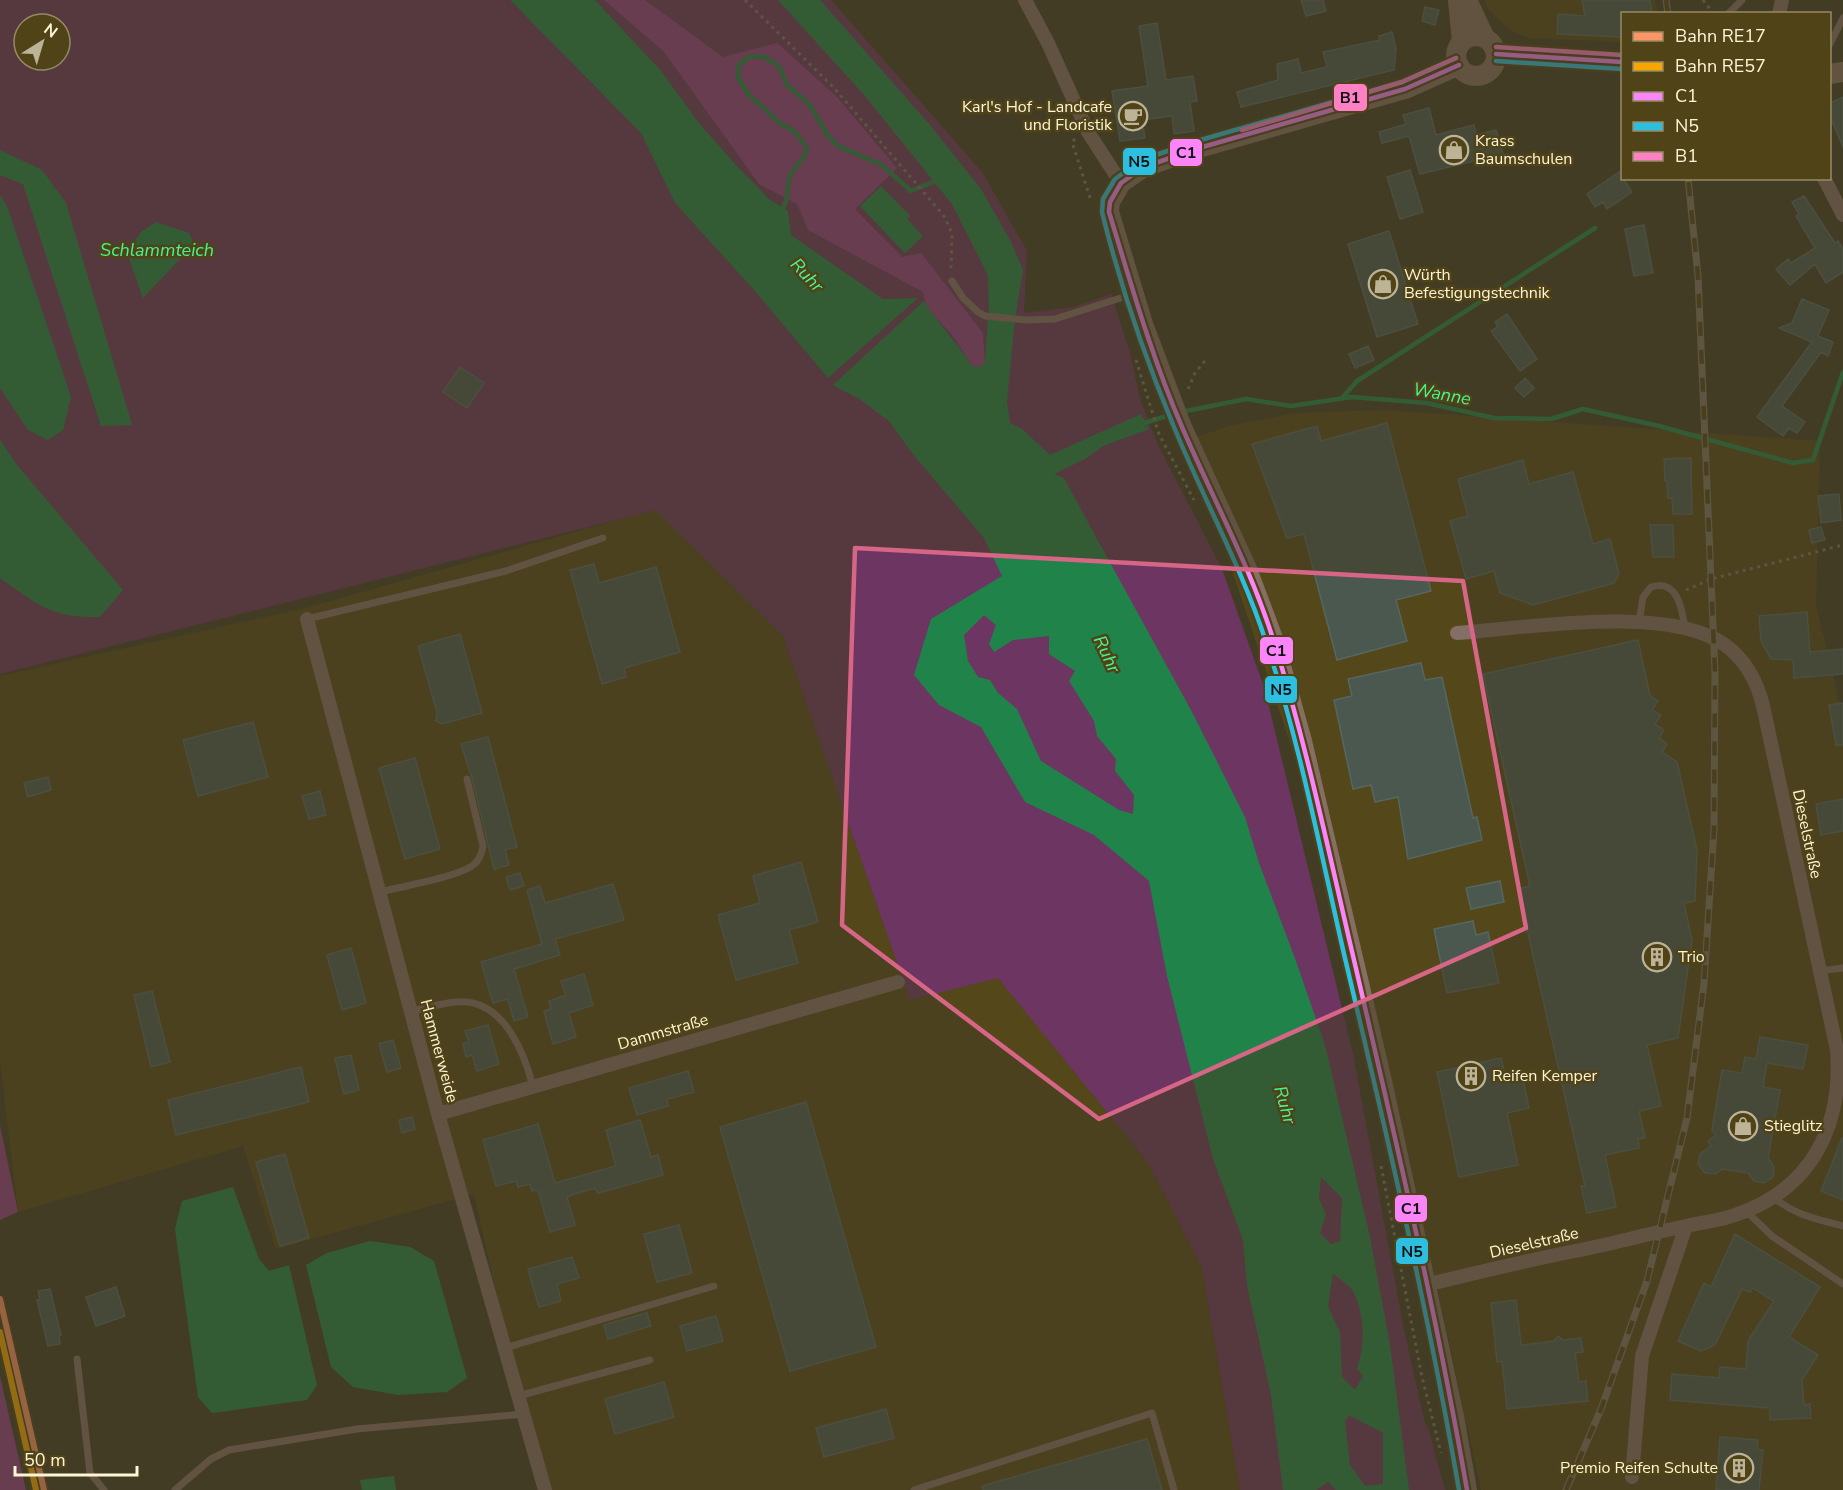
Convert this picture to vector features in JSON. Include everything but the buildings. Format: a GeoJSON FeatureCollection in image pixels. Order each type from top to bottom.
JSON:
{"type":"FeatureCollection","features":[{"type":"Feature","properties":{"kind":"street"},"geometry":{"type":"LineString","coordinates":[[1025,0],[1056,60],[1088,132],[1121,183]]}},
{"type":"Feature","properties":{"kind":"street"},"geometry":{"type":"LineString","coordinates":[[1458,0],[1462,42],[1456,54],[1459,65],[1471,75],[1484,74],[1494,65],[1496,54],[1494,46],[1485,38],[1467,0]]}},
{"type":"Feature","properties":{"kind":"street"},"geometry":{"type":"LineString","coordinates":[[1462,42],[1473,36],[1485,38]]}},
{"type":"Feature","properties":{"kind":"street"},"geometry":{"type":"LineString","coordinates":[[1496,54],[1621,62]]}},
{"type":"Feature","properties":{"kind":"street"},"geometry":{"type":"LineString","coordinates":[[1459,65],[1405,89],[1158,161],[1134,172],[1121,183],[1110,202],[1109,212],[1143,324],[1180,394],[1181,425],[1247,569],[1274,641],[1299,729],[1382,1081],[1467,1490]]}},
{"type":"Feature","properties":{"kind":"street"},"geometry":{"type":"LineString","coordinates":[[1825,180],[1843,215]]}},
{"type":"Feature","properties":{"kind":"street","name":"Hammerweide"},"geometry":{"type":"LineString","coordinates":[[308,618],[438,1114],[545,1490]]}},
{"type":"Feature","properties":{"kind":"street","name":"Dieselstraße"},"geometry":{"type":"LineString","coordinates":[[1425,1285],[1746,1211],[1773,1197],[1801,1175],[1814,1160],[1831,1129],[1836,1112],[1839,1066],[1760,694],[1748,669],[1734,652],[1712,638],[1685,628],[1640,623],[1613,622],[1457,633]]}},
{"type":"Feature","properties":{"kind":"street","name":"Dammstraße"},"geometry":{"type":"LineString","coordinates":[[438,1114],[897,982]]}},
{"type":"Feature","properties":{"kind":"street"},"geometry":{"type":"LineString","coordinates":[[1632,1476],[1642,1356],[1686,1226]]}},
{"type":"Feature","properties":{"kind":"lane"},"geometry":{"type":"LineString","coordinates":[[1730,12],[1742,0]]}},
{"type":"Feature","properties":{"kind":"lane"},"geometry":{"type":"LineString","coordinates":[[1831,42],[1843,18]]}},
{"type":"Feature","properties":{"kind":"lane"},"geometry":{"type":"LineString","coordinates":[[952,280],[963,298],[985,316],[1023,320],[1055,319],[1134,294]]}},
{"type":"Feature","properties":{"kind":"lane"},"geometry":{"type":"LineString","coordinates":[[308,618],[506,571],[603,538]]}},
{"type":"Feature","properties":{"kind":"lane"},"geometry":{"type":"LineString","coordinates":[[1640,623],[1642,597],[1651,587],[1663,586],[1676,595],[1681,602],[1685,628]]}},
{"type":"Feature","properties":{"kind":"lane"},"geometry":{"type":"LineString","coordinates":[[380,891],[458,872],[474,865],[482,855],[483,846],[467,779]]}},
{"type":"Feature","properties":{"kind":"lane"},"geometry":{"type":"LineString","coordinates":[[1819,971],[1843,968]]}},
{"type":"Feature","properties":{"kind":"lane"},"geometry":{"type":"LineString","coordinates":[[411,1011],[444,1004],[469,1002],[491,1012],[501,1020],[518,1046],[527,1064],[533,1087]]}},
{"type":"Feature","properties":{"kind":"lane"},"geometry":{"type":"LineString","coordinates":[[1773,1197],[1788,1210],[1843,1226]]}},
{"type":"Feature","properties":{"kind":"lane"},"geometry":{"type":"LineString","coordinates":[[1746,1211],[1772,1236],[1843,1284]]}},
{"type":"Feature","properties":{"kind":"lane"},"geometry":{"type":"LineString","coordinates":[[505,1348],[714,1286]]}},
{"type":"Feature","properties":{"kind":"lane"},"geometry":{"type":"LineString","coordinates":[[77,1359],[90,1473],[104,1490]]}},
{"type":"Feature","properties":{"kind":"lane"},"geometry":{"type":"LineString","coordinates":[[518,1396],[650,1360]]}},
{"type":"Feature","properties":{"kind":"lane"},"geometry":{"type":"LineString","coordinates":[[914,1490],[1152,1413],[1174,1490]]}},
{"type":"Feature","properties":{"kind":"lane"},"geometry":{"type":"LineString","coordinates":[[175,1490],[211,1459],[229,1450],[357,1429],[524,1414]]}},
{"type":"Feature","properties":{"kind":"path"},"geometry":{"type":"LineString","coordinates":[[744,0],[818,70],[928,196],[950,226],[952,280]]}},
{"type":"Feature","properties":{"kind":"path"},"geometry":{"type":"LineString","coordinates":[[1703,0],[1712,12]]}},
{"type":"Feature","properties":{"kind":"path"},"geometry":{"type":"LineString","coordinates":[[1134,351],[1159,434],[1194,500]]}},
{"type":"Feature","properties":{"kind":"path"},"geometry":{"type":"LineString","coordinates":[[1180,394],[1205,361]]}},
{"type":"Feature","properties":{"kind":"path"},"geometry":{"type":"LineString","coordinates":[[1676,595],[1698,583],[1843,545]]}},
{"type":"Feature","properties":{"kind":"path"},"geometry":{"type":"LineString","coordinates":[[1379,1156],[1422,1377],[1442,1458]]}},
{"type":"Feature","properties":{"kind":"highlighted area"},"geometry":{"type":"Polygon","coordinates":[[[855,548],[1463,581],[1526,928],[1099,1119],[842,925],[855,548]]]}},
{"type":"Feature","properties":{"kind":"shaded area"},"geometry":{"type":"Polygon","coordinates":[[[0,0],[510,0],[641,133],[675,203],[754,290],[828,378],[918,298],[883,299],[791,235],[788,211],[769,199],[735,164],[699,123],[662,72],[595,0],[831,0],[982,172],[1027,251],[1024,313],[1074,307],[1111,294],[1130,353],[1140,399],[1158,445],[1222,569],[1265,690],[1353,1054],[1403,1325],[1425,1424],[1428,1427],[1445,1490],[1240,1490],[1202,1268],[1149,1164],[998,978],[910,1000],[783,636],[656,510],[0,674],[0,0]]]}},
{"type":"Feature","properties":{"kind":"shaded area"},"geometry":{"type":"Polygon","coordinates":[[[604,0],[645,0],[723,57],[777,43],[837,97],[897,168],[855,209],[902,257],[921,253],[983,333],[985,363],[979,367],[972,366],[953,337],[930,310],[923,292],[808,230],[797,204],[759,184],[664,52],[604,0]]]}},
{"type":"Feature","properties":{"kind":"shaded area"},"geometry":{"type":"Polygon","coordinates":[[[1485,0],[1655,0],[1657,12],[1621,12],[1621,42],[1530,38],[1511,31],[1488,9],[1485,0]]]}},
{"type":"Feature","properties":{"kind":"shaded area"},"geometry":{"type":"Polygon","coordinates":[[[1384,410],[1820,441],[1816,605],[1843,717],[1843,1490],[1481,1490],[1436,1282],[1331,864],[1188,440],[1229,426],[1295,413],[1384,410]]]}},
{"type":"Feature","properties":{"kind":"shaded area"},"geometry":{"type":"Polygon","coordinates":[[[656,509],[783,636],[910,999],[998,977],[1149,1164],[1202,1268],[1240,1490],[548,1490],[523,1412],[474,1194],[276,1249],[243,1146],[18,1212],[0,1061],[0,676],[306,608],[656,509]]]}},
{"type":"Feature","properties":{"kind":"shaded area"},"geometry":{"type":"Polygon","coordinates":[[[0,1125],[18,1212],[0,1220],[0,1125]]]}},
{"type":"Feature","properties":{"kind":"shaded area"},"geometry":{"type":"Polygon","coordinates":[[[0,1376],[26,1490],[0,1490],[0,1376]]]}},
{"type":"Feature","properties":{"kind":"water","name":"Ruhr"},"geometry":{"type":"Polygon","coordinates":[[[510,0],[595,0],[662,72],[699,123],[735,164],[769,199],[788,211],[791,235],[883,299],[918,298],[828,378],[754,290],[675,203],[641,133],[510,0]]]}},
{"type":"Feature","properties":{"kind":"water"},"geometry":{"type":"Polygon","coordinates":[[[778,0],[820,0],[930,125],[981,189],[1011,242],[1023,270],[1015,318],[989,315],[988,275],[952,204],[865,96],[778,0]]]}},
{"type":"Feature","properties":{"kind":"water","name":"Schlammteich"},"geometry":{"type":"Polygon","coordinates":[[[0,150],[42,170],[66,203],[132,425],[101,426],[23,184],[0,175],[0,150]]]}},
{"type":"Feature","properties":{"kind":"water"},"geometry":{"type":"Polygon","coordinates":[[[881,186],[910,216],[907,219],[923,236],[905,253],[860,206],[881,186]]]}},
{"type":"Feature","properties":{"kind":"water"},"geometry":{"type":"Polygon","coordinates":[[[0,195],[7,206],[71,397],[63,430],[48,440],[28,430],[0,388],[0,195]]]}},
{"type":"Feature","properties":{"kind":"water","name":"Schlammteich"},"geometry":{"type":"Polygon","coordinates":[[[156,222],[189,233],[194,244],[143,298],[127,252],[141,232],[156,222]]]}},
{"type":"Feature","properties":{"kind":"water","name":"Ruhr"},"geometry":{"type":"Polygon","coordinates":[[[924,301],[972,366],[979,367],[985,363],[988,317],[1015,319],[1007,401],[1010,423],[1022,429],[1050,455],[1141,414],[1149,429],[1103,446],[1085,459],[1054,474],[1064,478],[1191,710],[1245,817],[1259,863],[1296,961],[1325,1045],[1370,1237],[1390,1345],[1409,1490],[1336,1490],[1328,1482],[1316,1490],[1283,1490],[1271,1395],[1247,1285],[1243,1240],[1213,1159],[1167,976],[1149,881],[1094,835],[1025,802],[981,727],[939,705],[914,675],[931,619],[1002,576],[984,538],[912,453],[889,421],[861,400],[833,385],[924,301]],[[984,615],[964,635],[968,661],[978,677],[990,680],[998,693],[1017,709],[1041,761],[1119,810],[1133,814],[1134,795],[1115,771],[1116,759],[1097,736],[1094,721],[1069,681],[1075,671],[1049,654],[1049,636],[1013,640],[994,652],[989,644],[996,625],[984,615]],[[1321,1177],[1319,1198],[1326,1215],[1320,1233],[1331,1244],[1340,1241],[1342,1198],[1321,1177]],[[1333,1273],[1328,1307],[1340,1332],[1342,1377],[1355,1390],[1363,1376],[1357,1369],[1361,1351],[1362,1321],[1358,1302],[1352,1290],[1333,1273]],[[1349,1415],[1345,1421],[1350,1465],[1365,1486],[1383,1484],[1383,1433],[1349,1415]]]}},
{"type":"Feature","properties":{"kind":"water"},"geometry":{"type":"Polygon","coordinates":[[[0,440],[17,465],[123,590],[100,617],[69,615],[46,608],[0,578],[0,440]]]}},
{"type":"Feature","properties":{"kind":"water"},"geometry":{"type":"Polygon","coordinates":[[[233,1187],[259,1259],[269,1271],[289,1265],[317,1385],[307,1400],[212,1413],[198,1397],[175,1229],[182,1201],[233,1187]]]}},
{"type":"Feature","properties":{"kind":"water"},"geometry":{"type":"Polygon","coordinates":[[[370,1241],[410,1247],[434,1261],[467,1378],[447,1392],[398,1395],[353,1387],[331,1367],[306,1265],[327,1253],[370,1241]]]}},
{"type":"Feature","properties":{"kind":"water"},"geometry":{"type":"Polygon","coordinates":[[[394,1476],[396,1490],[362,1490],[360,1480],[394,1476]]]}},
{"type":"Feature","properties":{"kind":"waterway"},"geometry":{"type":"LineString","coordinates":[[779,212],[785,204],[790,176],[807,148],[794,131],[781,124],[748,94],[738,77],[739,65],[748,57],[762,56],[779,66],[787,85],[810,105],[828,136],[838,146],[882,165],[911,191],[940,179]]}},
{"type":"Feature","properties":{"kind":"waterway"},"geometry":{"type":"LineString","coordinates":[[1342,398],[1357,381],[1595,228]]}},
{"type":"Feature","properties":{"kind":"waterway","name":"Wanne"},"geometry":{"type":"LineString","coordinates":[[1181,412],[1246,399],[1291,406],[1352,397],[1427,403],[1494,418],[1551,419],[1583,409],[1659,426],[1793,463],[1813,460],[1843,372]]}},
{"type":"Feature","properties":{"kind":"waterway","name":"Wanne"},"geometry":{"type":"LineString","coordinates":[[1141,424],[1170,415]]}},
{"type":"Feature","properties":{"kind":"railway"},"geometry":{"type":"LineString","coordinates":[[1666,0],[1668,12]]}},
{"type":"Feature","properties":{"kind":"railway"},"geometry":{"type":"LineString","coordinates":[[1566,1490],[1601,1409],[1647,1281],[1687,1118],[1704,983],[1714,829],[1715,672],[1698,276],[1688,180]]}},
{"type":"Feature","properties":{"kind":"rail line","name":"RE17"},"geometry":{"type":"LineString","coordinates":[[0,1299],[44,1490]]}},
{"type":"Feature","properties":{"kind":"rail line","name":"RE57"},"geometry":{"type":"LineString","coordinates":[[0,1332],[36,1490]]}},
{"type":"Feature","properties":{"kind":"transit line","name":"B1"},"geometry":{"type":"LineString","coordinates":[[1496,47],[1621,55]]}},
{"type":"Feature","properties":{"kind":"transit line","name":"C1"},"geometry":{"type":"LineString","coordinates":[[1496,54],[1621,62]]}},
{"type":"Feature","properties":{"kind":"transit line","name":"N5"},"geometry":{"type":"LineString","coordinates":[[1456,58],[1402,82],[1197,141],[1141,160],[1115,179],[1103,199],[1102,212],[1125,294],[1153,375],[1246,587],[1266,642],[1289,719],[1406,1221],[1459,1490]]}},
{"type":"Feature","properties":{"kind":"transit line","name":"B1"},"geometry":{"type":"LineString","coordinates":[[1242,130],[1402,82],[1456,58]]}},
{"type":"Feature","properties":{"kind":"transit line","name":"N5"},"geometry":{"type":"LineString","coordinates":[[1496,61],[1621,69]]}},
{"type":"Feature","properties":{"kind":"transit line","name":"C1"},"geometry":{"type":"LineString","coordinates":[[1459,65],[1405,89],[1199,148],[1144,167],[1121,183],[1110,202],[1109,212],[1142,321],[1161,374],[1182,427],[1265,614],[1286,681],[1317,800],[1400,1158],[1442,1357],[1467,1490]]}},
{"type":"Feature","properties":{"kind":"place","name":"Karl's Hof - Landcafe und Floristik"},"geometry":{"type":"Point","coordinates":[1133,116]}},
{"type":"Feature","properties":{"kind":"place","name":"Krass Baumschulen"},"geometry":{"type":"Point","coordinates":[1454,150]}},
{"type":"Feature","properties":{"kind":"place","name":"Würth Befestigungstechnik"},"geometry":{"type":"Point","coordinates":[1383,284]}},
{"type":"Feature","properties":{"kind":"place","name":"Trio"},"geometry":{"type":"Point","coordinates":[1657,957]}},
{"type":"Feature","properties":{"kind":"place","name":"Reifen Kemper"},"geometry":{"type":"Point","coordinates":[1471,1076]}},
{"type":"Feature","properties":{"kind":"place","name":"Stieglitz"},"geometry":{"type":"Point","coordinates":[1743,1126]}},
{"type":"Feature","properties":{"kind":"place","name":"Premio Reifen Schulte"},"geometry":{"type":"Point","coordinates":[1739,1468]}}]}
